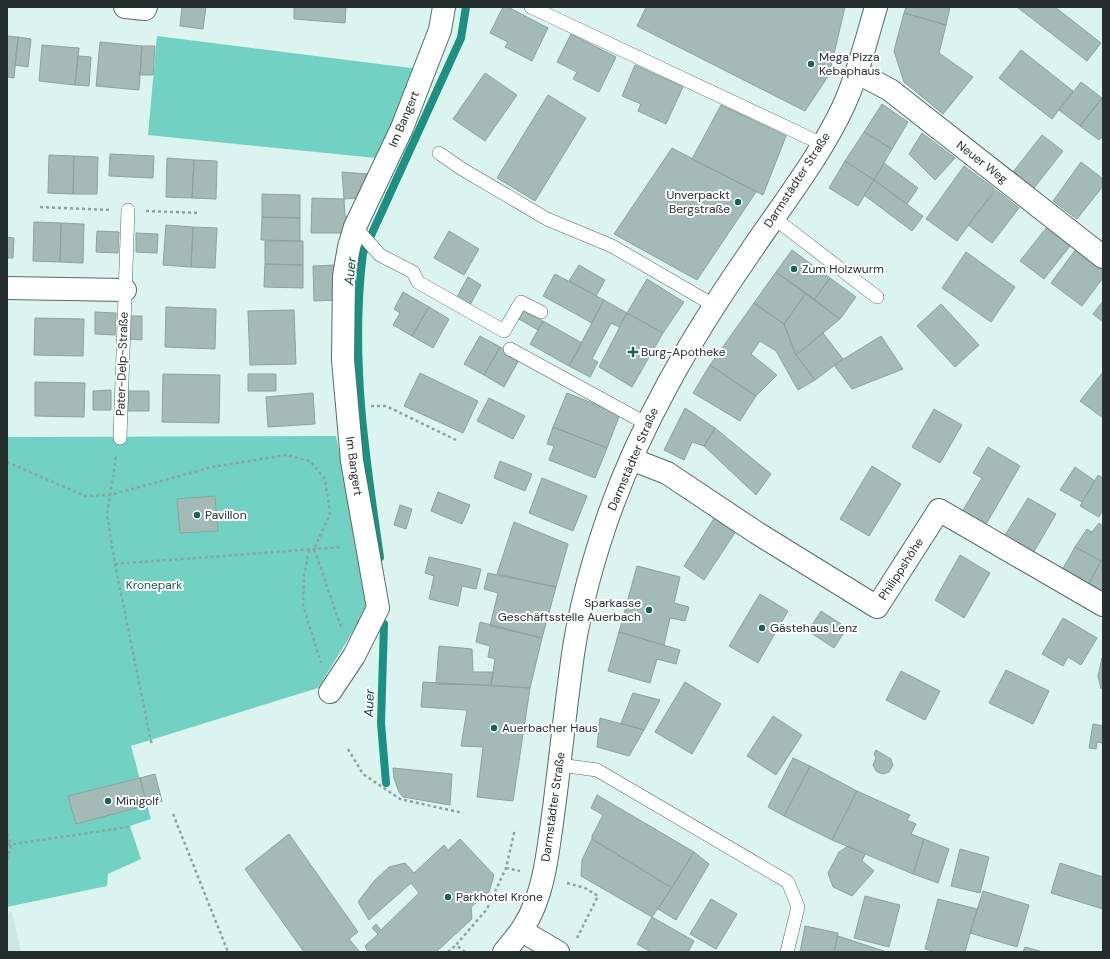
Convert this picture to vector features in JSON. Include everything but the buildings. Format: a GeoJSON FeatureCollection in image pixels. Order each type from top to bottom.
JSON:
{"type":"FeatureCollection","features":[{"type":"Feature","properties":{"kind":"street"},"geometry":{"type":"LineString","coordinates":[[125,7],[145,9],[146,7]]}},
{"type":"Feature","properties":{"kind":"street","name":"Im Bangert"},"geometry":{"type":"LineString","coordinates":[[330,692],[354,656],[378,608],[352,462],[343,360],[344,276],[349,247],[365,238],[402,128],[440,30],[444,7]]}},
{"type":"Feature","properties":{"kind":"street","name":"Darmstädter Straße"},"geometry":{"type":"LineString","coordinates":[[504,952],[522,930],[536,903],[543,875],[560,765],[571,667],[586,587],[606,522],[631,459],[675,370],[715,306],[822,144],[842,108],[858,73],[876,7]]}},
{"type":"Feature","properties":{"kind":"street","name":"Neuer Weg"},"geometry":{"type":"LineString","coordinates":[[858,73],[890,90],[1103,257]]}},
{"type":"Feature","properties":{"kind":"street"},"geometry":{"type":"LineString","coordinates":[[7,288],[125,290]]}},
{"type":"Feature","properties":{"kind":"street","name":"Philippshöhe"},"geometry":{"type":"LineString","coordinates":[[631,459],[667,473],[757,533],[877,607],[939,510],[1103,606]]}},
{"type":"Feature","properties":{"kind":"street"},"geometry":{"type":"LineString","coordinates":[[522,930],[566,948]]}},
{"type":"Feature","properties":{"kind":"lane"},"geometry":{"type":"LineString","coordinates":[[530,7],[822,144]]}},
{"type":"Feature","properties":{"kind":"lane"},"geometry":{"type":"LineString","coordinates":[[439,153],[462,169],[547,219],[612,246],[715,306]]}},
{"type":"Feature","properties":{"kind":"lane","name":"Pater-Delp-Straße"},"geometry":{"type":"LineString","coordinates":[[120,438],[128,210]]}},
{"type":"Feature","properties":{"kind":"lane"},"geometry":{"type":"LineString","coordinates":[[774,218],[877,297]]}},
{"type":"Feature","properties":{"kind":"lane"},"geometry":{"type":"LineString","coordinates":[[365,238],[380,255],[413,272],[418,282],[504,331],[521,302],[541,312]]}},
{"type":"Feature","properties":{"kind":"lane"},"geometry":{"type":"LineString","coordinates":[[510,349],[647,424]]}},
{"type":"Feature","properties":{"kind":"lane"},"geometry":{"type":"LineString","coordinates":[[560,765],[597,770],[788,882],[798,907],[787,952]]}},
{"type":"Feature","properties":{"kind":"path"},"geometry":{"type":"LineString","coordinates":[[373,406],[386,406],[456,440]]}},
{"type":"Feature","properties":{"kind":"path"},"geometry":{"type":"LineString","coordinates":[[120,438],[108,515],[115,564],[152,746]]}},
{"type":"Feature","properties":{"kind":"path"},"geometry":{"type":"LineString","coordinates":[[7,462],[85,496],[110,495],[212,467],[286,455],[310,461],[325,479],[330,514],[314,549],[346,641],[354,656]]}},
{"type":"Feature","properties":{"kind":"path"},"geometry":{"type":"LineString","coordinates":[[115,564],[308,550],[366,544]]}},
{"type":"Feature","properties":{"kind":"path"},"geometry":{"type":"LineString","coordinates":[[308,550],[304,575],[302,605],[330,692]]}},
{"type":"Feature","properties":{"kind":"path"},"geometry":{"type":"LineString","coordinates":[[348,749],[363,774],[400,800],[463,813]]}},
{"type":"Feature","properties":{"kind":"path"},"geometry":{"type":"LineString","coordinates":[[173,814],[228,952]]}},
{"type":"Feature","properties":{"kind":"path"},"geometry":{"type":"LineString","coordinates":[[9,845],[129,828]]}},
{"type":"Feature","properties":{"kind":"path"},"geometry":{"type":"LineString","coordinates":[[448,952],[456,945],[487,909],[506,868],[515,829]]}},
{"type":"Feature","properties":{"kind":"path"},"geometry":{"type":"LineString","coordinates":[[7,834],[9,845],[7,860]]}},
{"type":"Feature","properties":{"kind":"path"},"geometry":{"type":"LineString","coordinates":[[543,875],[585,888],[598,896],[566,948]]}},
{"type":"Feature","properties":{"kind":"path"},"geometry":{"type":"LineString","coordinates":[[456,945],[465,952]]}},
{"type":"Feature","properties":{"kind":"shaded area"},"geometry":{"type":"Polygon","coordinates":[[[12,912],[21,952],[7,952],[7,913],[12,912]]]}},
{"type":"Feature","properties":{"kind":"green space"},"geometry":{"type":"Polygon","coordinates":[[[157,36],[419,69],[376,158],[148,135],[157,36]]]}},
{"type":"Feature","properties":{"kind":"green space","name":"Kronepark"},"geometry":{"type":"Polygon","coordinates":[[[336,436],[371,602],[318,688],[131,746],[151,819],[130,826],[141,859],[108,874],[107,886],[7,907],[7,437],[336,436]]]}},
{"type":"Feature","properties":{"kind":"waterway","name":"Auer"},"geometry":{"type":"LineString","coordinates":[[380,557],[369,481],[361,405],[358,329],[359,291],[363,253],[461,38],[466,7]]}},
{"type":"Feature","properties":{"kind":"waterway","name":"Auer"},"geometry":{"type":"LineString","coordinates":[[384,624],[381,723],[386,783]]}},
{"type":"Feature","properties":{"kind":"place","name":"Mega Pizza Kebaphaus"},"geometry":{"type":"Point","coordinates":[811,64]}},
{"type":"Feature","properties":{"kind":"place","name":"Unverpackt Bergstraße"},"geometry":{"type":"Point","coordinates":[738,202]}},
{"type":"Feature","properties":{"kind":"place","name":"Zum Holzwurm"},"geometry":{"type":"Point","coordinates":[794,269]}},
{"type":"Feature","properties":{"kind":"place","name":"Burg-Apotheke"},"geometry":{"type":"Point","coordinates":[633,352]}},
{"type":"Feature","properties":{"kind":"place","name":"Pavillon"},"geometry":{"type":"Point","coordinates":[197,515]}},
{"type":"Feature","properties":{"kind":"place","name":"Sparkasse Geschäftsstelle Auerbach"},"geometry":{"type":"Point","coordinates":[649,610]}},
{"type":"Feature","properties":{"kind":"place","name":"Gästehaus Lenz"},"geometry":{"type":"Point","coordinates":[762,628]}},
{"type":"Feature","properties":{"kind":"place","name":"Auerbacher Haus"},"geometry":{"type":"Point","coordinates":[494,728]}},
{"type":"Feature","properties":{"kind":"place","name":"Minigolf"},"geometry":{"type":"Point","coordinates":[108,801]}},
{"type":"Feature","properties":{"kind":"place","name":"Parkhotel Krone"},"geometry":{"type":"Point","coordinates":[448,897]}}]}
